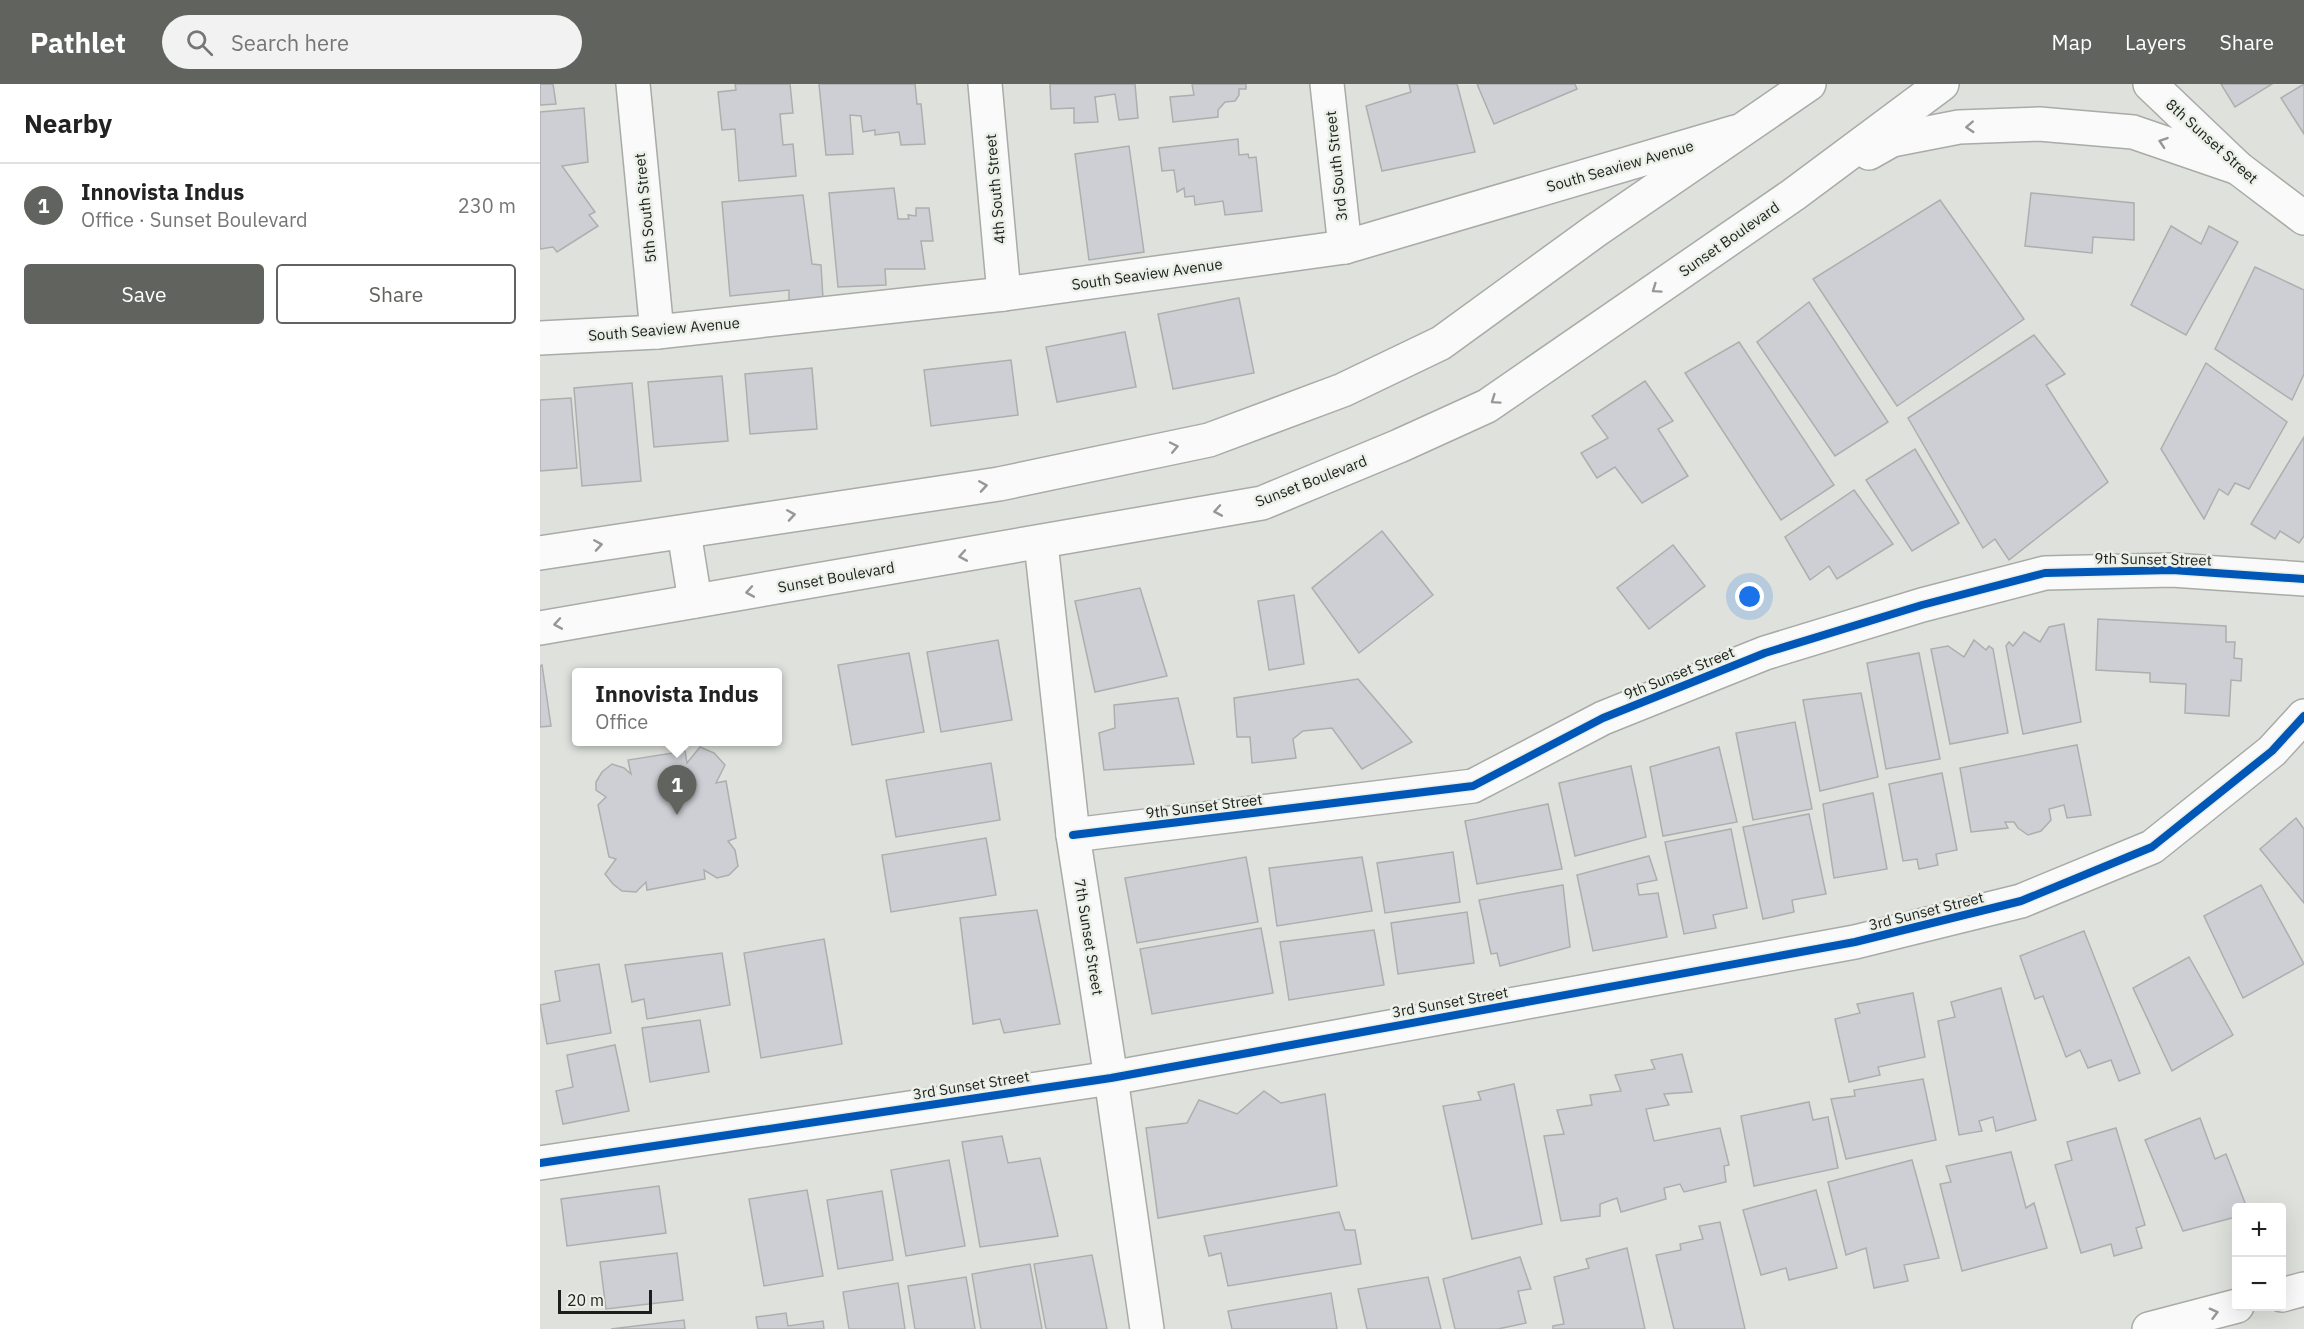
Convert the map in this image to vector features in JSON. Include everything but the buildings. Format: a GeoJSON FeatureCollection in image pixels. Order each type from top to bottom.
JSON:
{"type":"FeatureCollection","features":[{"type":"Feature","properties":{"kind":"street","name":"5th South Street"},"geometry":{"type":"LineString","coordinates":[[633,84],[657,332]]}},
{"type":"Feature","properties":{"kind":"street","name":"4th South Street"},"geometry":{"type":"LineString","coordinates":[[986,84],[1004,294]]}},
{"type":"Feature","properties":{"kind":"street","name":"3rd South Street"},"geometry":{"type":"LineString","coordinates":[[1327,84],[1345,247]]}},
{"type":"Feature","properties":{"kind":"street"},"geometry":{"type":"LineString","coordinates":[[540,554],[999,484],[1209,440],[1343,390],[1441,343],[1595,231],[1809,84]]}},
{"type":"Feature","properties":{"kind":"street","name":"Sunset Boulevard"},"geometry":{"type":"LineString","coordinates":[[540,627],[1041,543],[1262,503],[1399,446],[1487,406],[1793,195],[1942,84]]}},
{"type":"Feature","properties":{"kind":"street","name":"8th Sunset Street"},"geometry":{"type":"LineString","coordinates":[[2150,84],[2238,168],[2304,218]]}},
{"type":"Feature","properties":{"kind":"street"},"geometry":{"type":"LineString","coordinates":[[1793,195],[1892,140],[1959,127],[2039,124],[2133,132],[2238,168]]}},
{"type":"Feature","properties":{"kind":"street","name":"South Seaview Avenue"},"geometry":{"type":"LineString","coordinates":[[540,338],[657,332],[1004,294],[1345,247],[1739,130]]}},
{"type":"Feature","properties":{"kind":"street"},"geometry":{"type":"LineString","coordinates":[[684,532],[696,601]]}},
{"type":"Feature","properties":{"kind":"street","name":"7th Sunset Street"},"geometry":{"type":"LineString","coordinates":[[1041,543],[1073,835],[1148,1329]]}},
{"type":"Feature","properties":{"kind":"street","name":"9th Sunset Street"},"geometry":{"type":"LineString","coordinates":[[1073,835],[1473,786],[1603,718],[1765,653],[1922,605],[2044,573],[2172,570],[2304,579]]}},
{"type":"Feature","properties":{"kind":"street","name":"3rd Sunset Street"},"geometry":{"type":"LineString","coordinates":[[540,1163],[1111,1078],[1855,942],[2021,902],[2152,847],[2272,752],[2304,716]]}},
{"type":"Feature","properties":{"kind":"street"},"geometry":{"type":"LineString","coordinates":[[2286,1294],[2304,1289]]}},
{"type":"Feature","properties":{"kind":"street"},"geometry":{"type":"LineString","coordinates":[[2149,1329],[2232,1307]]}},
{"type":"Feature","properties":{"kind":"cycle path"},"geometry":{"type":"LineString","coordinates":[[1073,835],[1473,786],[1603,718],[1765,653],[1922,605],[2045,573],[2172,570],[2304,579]]}},
{"type":"Feature","properties":{"kind":"cycle path"},"geometry":{"type":"LineString","coordinates":[[540,1163],[1111,1078],[1855,942],[2021,901],[2152,847],[2272,751],[2304,716]]}},
{"type":"Feature","properties":{"kind":"place","name":"Innovista Indus"},"geometry":{"type":"Point","coordinates":[677,815]}}]}
